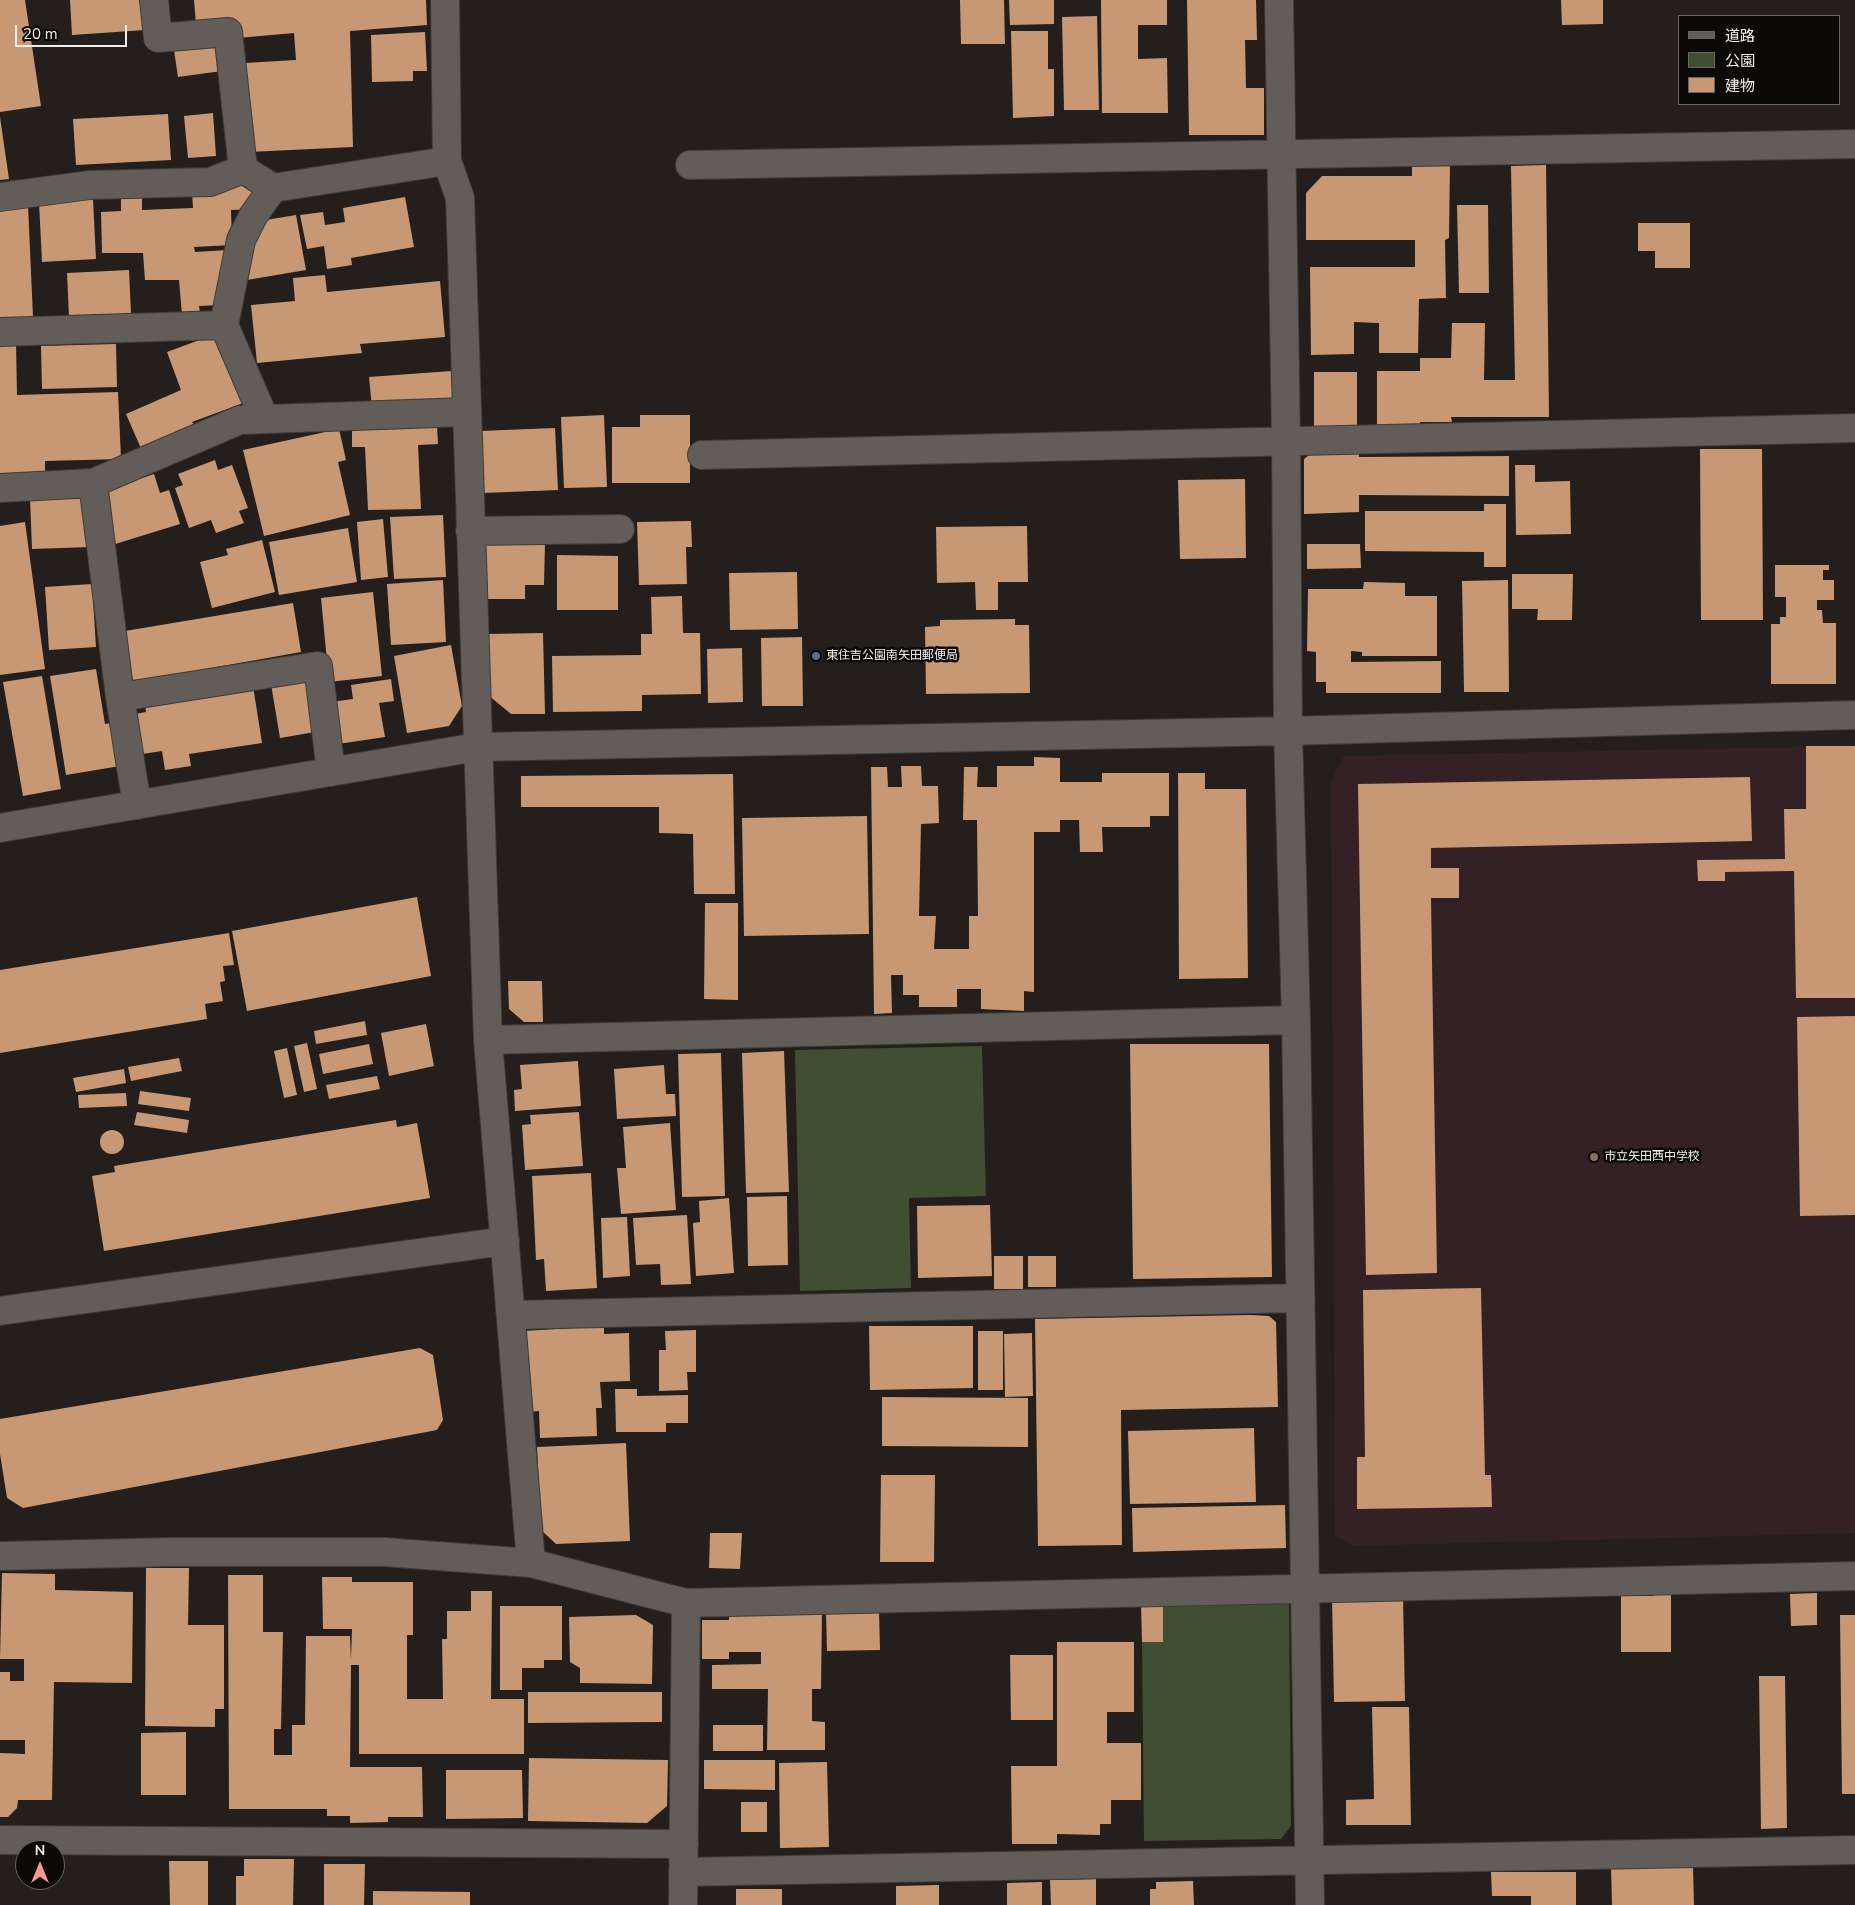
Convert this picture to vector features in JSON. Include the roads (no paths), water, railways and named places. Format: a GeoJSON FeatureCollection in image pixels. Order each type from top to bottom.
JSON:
{"type":"FeatureCollection","features":[{"type":"Feature","properties":{"kind":"street"},"geometry":{"type":"LineString","coordinates":[[154,0],[158,38],[228,32],[242,169]]}},
{"type":"Feature","properties":{"kind":"street"},"geometry":{"type":"LineString","coordinates":[[446,0],[447,161],[460,198],[488,1040],[530,1564]]}},
{"type":"Feature","properties":{"kind":"street"},"geometry":{"type":"LineString","coordinates":[[1278,0],[1286,441],[1288,731],[1296,1020],[1310,1905]]}},
{"type":"Feature","properties":{"kind":"street"},"geometry":{"type":"LineString","coordinates":[[690,165],[1855,144]]}},
{"type":"Feature","properties":{"kind":"street"},"geometry":{"type":"LineString","coordinates":[[242,169],[272,188],[447,161]]}},
{"type":"Feature","properties":{"kind":"street"},"geometry":{"type":"LineString","coordinates":[[0,197],[90,185],[210,182],[242,169]]}},
{"type":"Feature","properties":{"kind":"street"},"geometry":{"type":"LineString","coordinates":[[264,418],[224,325],[241,240],[253,216],[272,188]]}},
{"type":"Feature","properties":{"kind":"street"},"geometry":{"type":"LineString","coordinates":[[0,332],[224,325]]}},
{"type":"Feature","properties":{"kind":"street"},"geometry":{"type":"LineString","coordinates":[[0,488],[93,483],[240,420],[466,412]]}},
{"type":"Feature","properties":{"kind":"street"},"geometry":{"type":"LineString","coordinates":[[702,455],[1855,428]]}},
{"type":"Feature","properties":{"kind":"street"},"geometry":{"type":"LineString","coordinates":[[93,483],[120,697],[136,805]]}},
{"type":"Feature","properties":{"kind":"street"},"geometry":{"type":"LineString","coordinates":[[470,531],[620,528]]}},
{"type":"Feature","properties":{"kind":"street"},"geometry":{"type":"LineString","coordinates":[[120,697],[318,666],[331,772]]}},
{"type":"Feature","properties":{"kind":"street"},"geometry":{"type":"LineString","coordinates":[[0,828],[477,747],[1288,731],[1855,715]]}},
{"type":"Feature","properties":{"kind":"street"},"geometry":{"type":"LineString","coordinates":[[488,1040],[1296,1020]]}},
{"type":"Feature","properties":{"kind":"street"},"geometry":{"type":"LineString","coordinates":[[0,1311],[505,1242]]}},
{"type":"Feature","properties":{"kind":"street"},"geometry":{"type":"LineString","coordinates":[[511,1315],[1300,1298]]}},
{"type":"Feature","properties":{"kind":"street"},"geometry":{"type":"LineString","coordinates":[[0,1556],[171,1552],[384,1552],[530,1564],[686,1603],[1855,1576]]}},
{"type":"Feature","properties":{"kind":"street"},"geometry":{"type":"LineString","coordinates":[[683,1905],[686,1603]]}},
{"type":"Feature","properties":{"kind":"street"},"geometry":{"type":"LineString","coordinates":[[0,1840],[684,1844]]}},
{"type":"Feature","properties":{"kind":"street"},"geometry":{"type":"LineString","coordinates":[[683,1872],[1855,1850]]}},
{"type":"Feature","properties":{"kind":"place","name":"東住吉公園南矢田郵便局"},"geometry":{"type":"Point","coordinates":[816,656]}},
{"type":"Feature","properties":{"kind":"place","name":"市立矢田西中学校"},"geometry":{"type":"Point","coordinates":[1594,1157]}}]}
